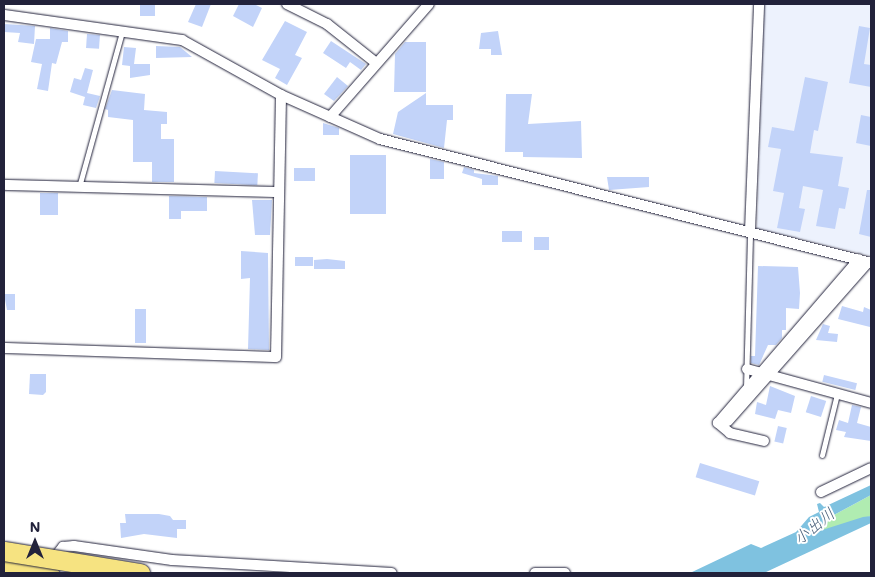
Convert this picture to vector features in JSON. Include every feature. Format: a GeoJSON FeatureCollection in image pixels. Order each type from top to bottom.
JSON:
{"type":"FeatureCollection","features":[{"type":"Feature","properties":{"kind":"highway"},"geometry":{"type":"LineString","coordinates":[[4,551],[140,573]]}},
{"type":"Feature","properties":{"kind":"highway"},"geometry":{"type":"LineString","coordinates":[[4,565],[50,569]]}},
{"type":"Feature","properties":{"kind":"street"},"geometry":{"type":"LineString","coordinates":[[287,4],[327,24],[375,62]]}},
{"type":"Feature","properties":{"kind":"street"},"geometry":{"type":"LineString","coordinates":[[330,117],[375,62],[429,4]]}},
{"type":"Feature","properties":{"kind":"street"},"geometry":{"type":"LineString","coordinates":[[750,231],[759,4]]}},
{"type":"Feature","properties":{"kind":"street"},"geometry":{"type":"LineString","coordinates":[[4,15],[182,40],[281,95],[380,139],[866,261],[766,373],[723,427]]}},
{"type":"Feature","properties":{"kind":"street"},"geometry":{"type":"LineString","coordinates":[[4,348],[276,357],[281,95]]}},
{"type":"Feature","properties":{"kind":"street"},"geometry":{"type":"LineString","coordinates":[[4,185],[279,192]]}},
{"type":"Feature","properties":{"kind":"street"},"geometry":{"type":"LineString","coordinates":[[747,369],[871,403]]}},
{"type":"Feature","properties":{"kind":"street"},"geometry":{"type":"LineString","coordinates":[[764,441],[730,433],[718,423],[746,389],[766,373]]}},
{"type":"Feature","properties":{"kind":"street"},"geometry":{"type":"LineString","coordinates":[[821,492],[871,468]]}},
{"type":"Feature","properties":{"kind":"street"},"geometry":{"type":"LineString","coordinates":[[50,569],[57,552],[63,547],[74,546],[172,560],[392,573]]}},
{"type":"Feature","properties":{"kind":"street"},"geometry":{"type":"LineString","coordinates":[[535,573],[565,573]]}},
{"type":"Feature","properties":{"kind":"lane"},"geometry":{"type":"LineString","coordinates":[[79,187],[122,32]]}},
{"type":"Feature","properties":{"kind":"lane"},"geometry":{"type":"LineString","coordinates":[[746,389],[750,231]]}},
{"type":"Feature","properties":{"kind":"lane"},"geometry":{"type":"LineString","coordinates":[[822,455],[838,394]]}},
{"type":"Feature","properties":{"kind":"shaded area"},"geometry":{"type":"Polygon","coordinates":[[[764,4],[871,4],[871,256],[757,228],[764,4]]]}},
{"type":"Feature","properties":{"kind":"green space"},"geometry":{"type":"Polygon","coordinates":[[[871,495],[871,516],[819,533],[832,516],[871,495]]]}},
{"type":"Feature","properties":{"kind":"water","name":"小出川"},"geometry":{"type":"Polygon","coordinates":[[[871,485],[871,495],[832,516],[819,531],[863,517],[871,516],[871,523],[764,573],[690,573],[751,544],[761,548],[796,532],[809,517],[819,512],[817,504],[820,503],[824,507],[871,485]]]}},
{"type":"Feature","properties":{"kind":"building"},"geometry":{"type":"Polygon","coordinates":[[[140,4],[155,4],[155,16],[140,16],[140,4]]]}},
{"type":"Feature","properties":{"kind":"building"},"geometry":{"type":"Polygon","coordinates":[[[196,4],[211,4],[202,27],[188,22],[196,4]]]}},
{"type":"Feature","properties":{"kind":"building"},"geometry":{"type":"Polygon","coordinates":[[[239,4],[254,4],[262,8],[253,27],[233,16],[239,4]]]}},
{"type":"Feature","properties":{"kind":"building"},"geometry":{"type":"Polygon","coordinates":[[[285,21],[307,32],[295,55],[302,58],[287,85],[275,78],[280,69],[262,60],[285,21]]]}},
{"type":"Feature","properties":{"kind":"building"},"geometry":{"type":"Polygon","coordinates":[[[4,24],[35,26],[34,44],[18,42],[20,33],[4,32],[4,24]]]}},
{"type":"Feature","properties":{"kind":"building"},"geometry":{"type":"Polygon","coordinates":[[[859,26],[870,28],[864,64],[871,65],[871,87],[849,83],[859,26]]]}},
{"type":"Feature","properties":{"kind":"building"},"geometry":{"type":"Polygon","coordinates":[[[50,28],[68,31],[68,42],[62,42],[56,64],[52,63],[48,91],[37,89],[42,64],[31,62],[36,39],[50,39],[50,28]]]}},
{"type":"Feature","properties":{"kind":"building"},"geometry":{"type":"Polygon","coordinates":[[[498,31],[502,55],[491,55],[491,49],[479,49],[481,33],[498,31]]]}},
{"type":"Feature","properties":{"kind":"building"},"geometry":{"type":"Polygon","coordinates":[[[87,34],[100,35],[99,49],[86,48],[87,34]]]}},
{"type":"Feature","properties":{"kind":"building"},"geometry":{"type":"Polygon","coordinates":[[[331,41],[366,64],[361,70],[350,62],[346,68],[323,53],[331,41]]]}},
{"type":"Feature","properties":{"kind":"building"},"geometry":{"type":"Polygon","coordinates":[[[405,42],[426,42],[426,92],[394,92],[395,54],[405,42]]]}},
{"type":"Feature","properties":{"kind":"building"},"geometry":{"type":"Polygon","coordinates":[[[156,46],[180,47],[192,57],[156,58],[156,46]]]}},
{"type":"Feature","properties":{"kind":"building"},"geometry":{"type":"Polygon","coordinates":[[[124,47],[136,48],[134,64],[150,64],[150,75],[130,78],[130,66],[122,65],[124,47]]]}},
{"type":"Feature","properties":{"kind":"building"},"geometry":{"type":"Polygon","coordinates":[[[85,68],[93,70],[87,93],[100,96],[96,108],[83,105],[85,97],[70,92],[74,78],[81,80],[85,68]]]}},
{"type":"Feature","properties":{"kind":"building"},"geometry":{"type":"Polygon","coordinates":[[[337,77],[348,86],[334,101],[324,94],[337,77]]]}},
{"type":"Feature","properties":{"kind":"building"},"geometry":{"type":"Polygon","coordinates":[[[805,77],[828,82],[818,131],[814,130],[810,153],[843,157],[838,186],[849,188],[845,209],[839,208],[835,229],[816,226],[823,190],[803,186],[799,208],[805,209],[800,232],[777,228],[784,193],[773,191],[781,149],[768,147],[772,127],[794,131],[805,77]]]}},
{"type":"Feature","properties":{"kind":"building"},"geometry":{"type":"Polygon","coordinates":[[[112,90],[145,94],[144,110],[167,112],[167,124],[161,124],[161,139],[174,139],[174,182],[152,182],[152,162],[133,162],[133,120],[108,117],[108,110],[105,109],[112,90]]]}},
{"type":"Feature","properties":{"kind":"building"},"geometry":{"type":"Polygon","coordinates":[[[426,93],[426,105],[453,105],[453,120],[447,120],[444,148],[393,134],[398,112],[426,93]]]}},
{"type":"Feature","properties":{"kind":"building"},"geometry":{"type":"Polygon","coordinates":[[[506,94],[532,94],[528,124],[581,121],[582,158],[523,157],[523,152],[505,152],[506,94]]]}},
{"type":"Feature","properties":{"kind":"building"},"geometry":{"type":"Polygon","coordinates":[[[861,115],[871,117],[871,146],[856,143],[861,115]]]}},
{"type":"Feature","properties":{"kind":"building"},"geometry":{"type":"Polygon","coordinates":[[[323,123],[339,128],[339,135],[323,135],[323,123]]]}},
{"type":"Feature","properties":{"kind":"building"},"geometry":{"type":"Polygon","coordinates":[[[350,155],[386,155],[386,214],[350,214],[350,155]]]}},
{"type":"Feature","properties":{"kind":"building"},"geometry":{"type":"Polygon","coordinates":[[[430,159],[444,162],[444,179],[430,179],[430,159]]]}},
{"type":"Feature","properties":{"kind":"building"},"geometry":{"type":"Polygon","coordinates":[[[464,167],[474,170],[474,173],[498,176],[498,185],[482,185],[482,179],[462,173],[464,167]]]}},
{"type":"Feature","properties":{"kind":"building"},"geometry":{"type":"Polygon","coordinates":[[[294,168],[315,168],[315,181],[294,181],[294,168]]]}},
{"type":"Feature","properties":{"kind":"building"},"geometry":{"type":"Polygon","coordinates":[[[215,171],[258,173],[257,185],[214,183],[215,171]]]}},
{"type":"Feature","properties":{"kind":"building"},"geometry":{"type":"Polygon","coordinates":[[[607,177],[649,177],[649,187],[609,190],[607,177]]]}},
{"type":"Feature","properties":{"kind":"building"},"geometry":{"type":"Polygon","coordinates":[[[867,190],[871,190],[871,237],[859,234],[867,190]]]}},
{"type":"Feature","properties":{"kind":"building"},"geometry":{"type":"Polygon","coordinates":[[[40,193],[58,193],[58,215],[40,215],[40,193]]]}},
{"type":"Feature","properties":{"kind":"building"},"geometry":{"type":"Polygon","coordinates":[[[169,196],[207,197],[207,211],[181,211],[181,219],[169,219],[169,196]]]}},
{"type":"Feature","properties":{"kind":"building"},"geometry":{"type":"Polygon","coordinates":[[[252,200],[272,200],[270,235],[255,235],[252,200]]]}},
{"type":"Feature","properties":{"kind":"building"},"geometry":{"type":"Polygon","coordinates":[[[502,231],[522,231],[522,242],[502,242],[502,231]]]}},
{"type":"Feature","properties":{"kind":"building"},"geometry":{"type":"Polygon","coordinates":[[[534,237],[549,237],[549,250],[534,250],[534,237]]]}},
{"type":"Feature","properties":{"kind":"building"},"geometry":{"type":"Polygon","coordinates":[[[241,251],[268,253],[269,350],[248,349],[250,278],[241,279],[241,251]]]}},
{"type":"Feature","properties":{"kind":"building"},"geometry":{"type":"Polygon","coordinates":[[[295,257],[313,257],[313,266],[295,266],[295,257]]]}},
{"type":"Feature","properties":{"kind":"building"},"geometry":{"type":"Polygon","coordinates":[[[314,260],[345,261],[345,269],[314,269],[314,260]]]}},
{"type":"Feature","properties":{"kind":"building"},"geometry":{"type":"Polygon","coordinates":[[[758,266],[798,267],[800,293],[799,309],[786,308],[786,330],[782,330],[782,338],[776,345],[768,345],[759,365],[751,363],[751,356],[755,356],[758,266]]]}},
{"type":"Feature","properties":{"kind":"building"},"geometry":{"type":"Polygon","coordinates":[[[4,294],[15,294],[15,310],[7,310],[4,294]]]}},
{"type":"Feature","properties":{"kind":"building"},"geometry":{"type":"Polygon","coordinates":[[[842,306],[863,312],[864,307],[871,310],[870,327],[838,319],[842,306]]]}},
{"type":"Feature","properties":{"kind":"building"},"geometry":{"type":"Polygon","coordinates":[[[135,309],[146,309],[146,343],[135,343],[135,309]]]}},
{"type":"Feature","properties":{"kind":"building"},"geometry":{"type":"Polygon","coordinates":[[[823,324],[830,326],[828,333],[838,334],[837,342],[816,340],[823,324]]]}},
{"type":"Feature","properties":{"kind":"building"},"geometry":{"type":"Polygon","coordinates":[[[30,374],[46,374],[46,392],[43,395],[29,394],[30,374]]]}},
{"type":"Feature","properties":{"kind":"building"},"geometry":{"type":"Polygon","coordinates":[[[824,375],[857,383],[855,390],[822,382],[824,375]]]}},
{"type":"Feature","properties":{"kind":"building"},"geometry":{"type":"Polygon","coordinates":[[[770,386],[795,396],[791,413],[778,410],[775,419],[755,414],[757,402],[766,405],[770,386]]]}},
{"type":"Feature","properties":{"kind":"building"},"geometry":{"type":"Polygon","coordinates":[[[811,396],[826,401],[821,417],[806,412],[811,396]]]}},
{"type":"Feature","properties":{"kind":"building"},"geometry":{"type":"Polygon","coordinates":[[[852,405],[861,407],[857,423],[871,427],[871,441],[844,437],[846,432],[836,430],[839,420],[848,423],[852,405]]]}},
{"type":"Feature","properties":{"kind":"building"},"geometry":{"type":"Polygon","coordinates":[[[778,426],[787,428],[783,444],[774,442],[778,426]]]}},
{"type":"Feature","properties":{"kind":"building"},"geometry":{"type":"Polygon","coordinates":[[[700,463],[759,481],[755,495],[696,477],[700,463]]]}},
{"type":"Feature","properties":{"kind":"building"},"geometry":{"type":"Polygon","coordinates":[[[125,514],[159,514],[170,516],[173,520],[186,520],[186,529],[177,529],[177,538],[144,534],[121,538],[120,523],[126,523],[125,514]]]}}]}
